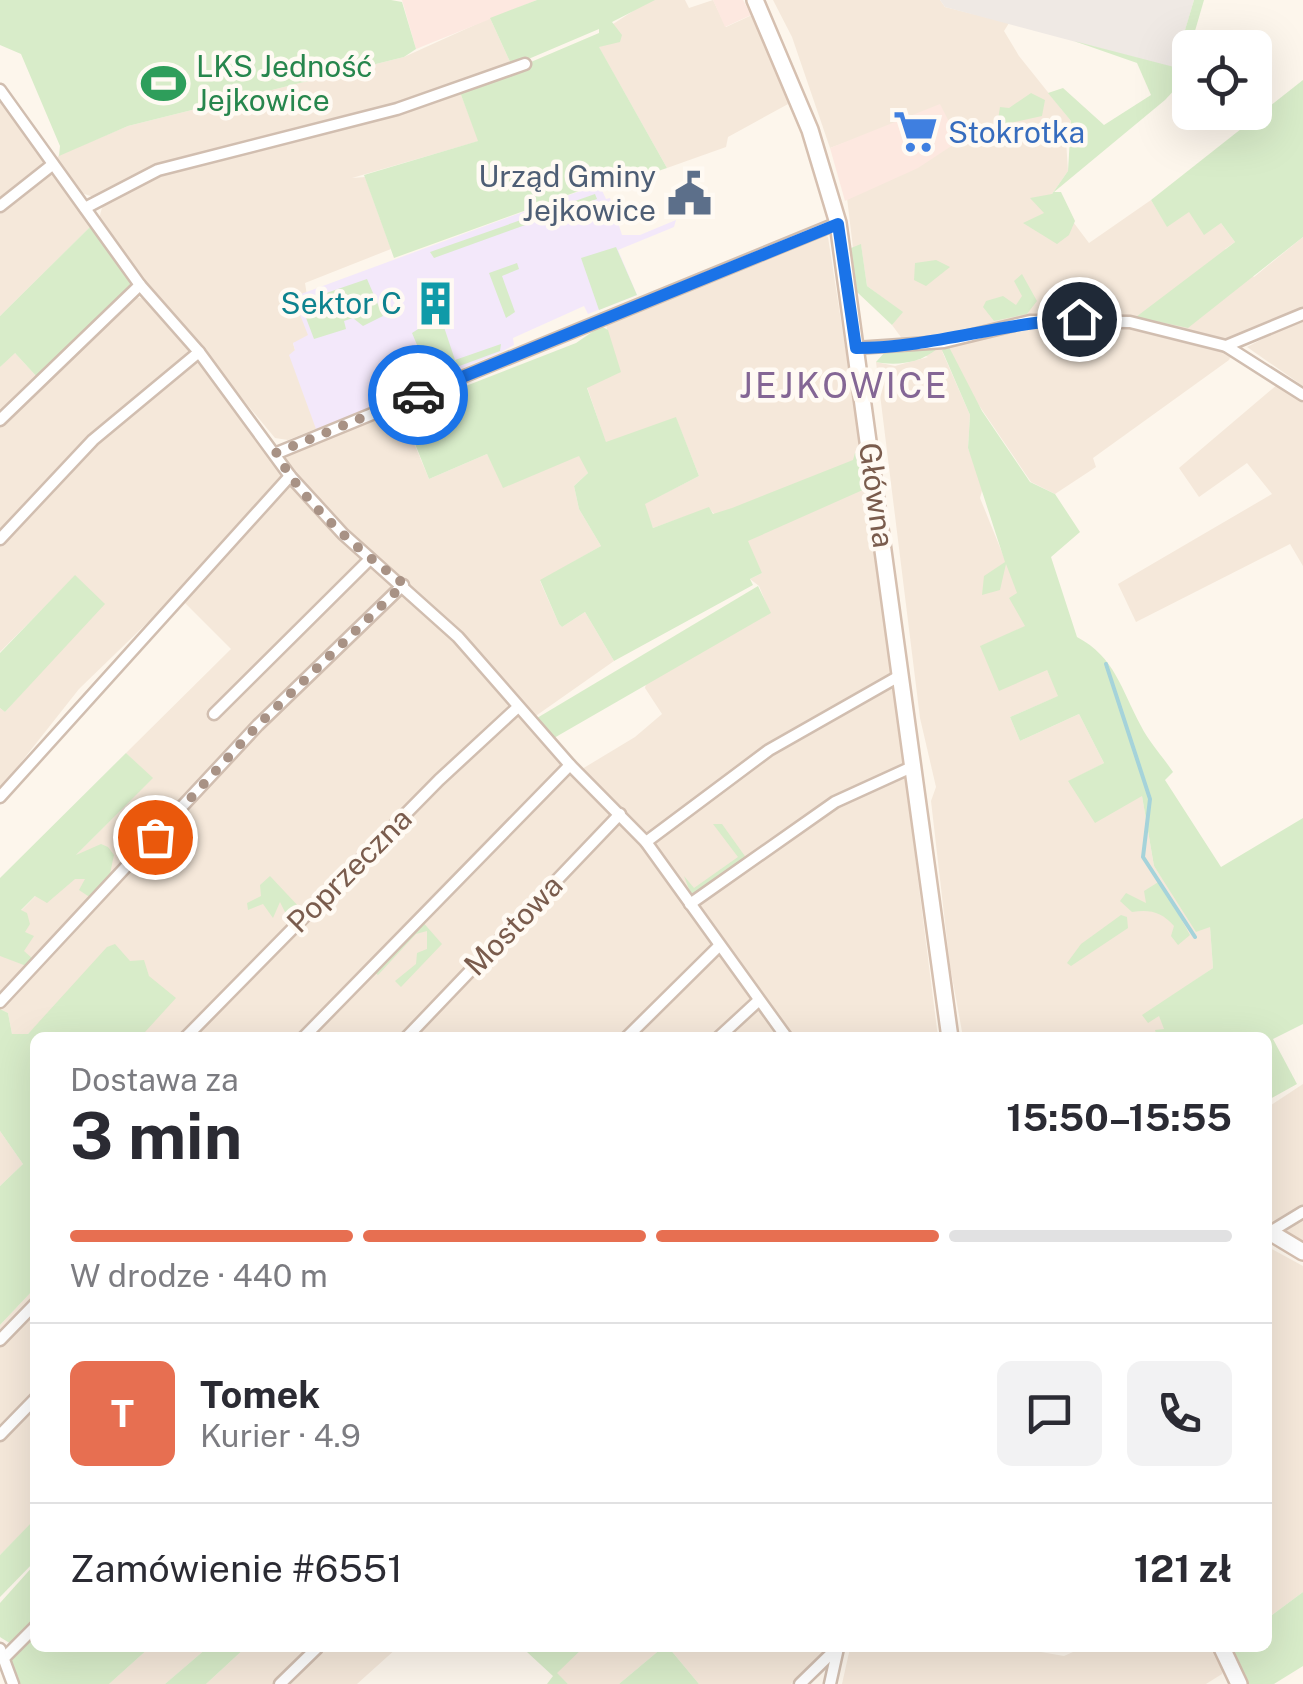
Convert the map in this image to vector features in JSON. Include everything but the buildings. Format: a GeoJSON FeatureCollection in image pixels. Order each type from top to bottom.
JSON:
{"type":"FeatureCollection","features":[{"type":"Feature","properties":{"kind":"street","name":"Główna"},"geometry":{"type":"LineString","coordinates":[[755,0],[814,142],[838,224],[949,1032]]}},
{"type":"Feature","properties":{"kind":"street"},"geometry":{"type":"LineString","coordinates":[[85,208],[158,170],[397,110],[524,64]]}},
{"type":"Feature","properties":{"kind":"street"},"geometry":{"type":"LineString","coordinates":[[0,90],[140,285],[199,352],[290,476],[370,559],[404,584],[458,637],[570,765],[646,842],[782,1032]]}},
{"type":"Feature","properties":{"kind":"street"},"geometry":{"type":"LineString","coordinates":[[0,206],[52,166]]}},
{"type":"Feature","properties":{"kind":"street"},"geometry":{"type":"LineString","coordinates":[[276,453],[838,224]]}},
{"type":"Feature","properties":{"kind":"street"},"geometry":{"type":"LineString","coordinates":[[0,420],[140,285]]}},
{"type":"Feature","properties":{"kind":"street"},"geometry":{"type":"LineString","coordinates":[[1226,346],[1303,314]]}},
{"type":"Feature","properties":{"kind":"street"},"geometry":{"type":"LineString","coordinates":[[856,348],[944,342],[1030,322],[1130,322],[1226,346],[1303,394]]}},
{"type":"Feature","properties":{"kind":"street"},"geometry":{"type":"LineString","coordinates":[[0,538],[93,440],[199,352]]}},
{"type":"Feature","properties":{"kind":"street"},"geometry":{"type":"LineString","coordinates":[[0,797],[290,476]]}},
{"type":"Feature","properties":{"kind":"street"},"geometry":{"type":"LineString","coordinates":[[214,714],[370,559]]}},
{"type":"Feature","properties":{"kind":"street"},"geometry":{"type":"LineString","coordinates":[[0,1002],[258,725],[404,584]]}},
{"type":"Feature","properties":{"kind":"street"},"geometry":{"type":"LineString","coordinates":[[646,842],[768,750],[901,675]]}},
{"type":"Feature","properties":{"kind":"street","name":"Poprzeczna"},"geometry":{"type":"LineString","coordinates":[[191,1032],[439,780],[518,707]]}},
{"type":"Feature","properties":{"kind":"street"},"geometry":{"type":"LineString","coordinates":[[310,1032],[570,765]]}},
{"type":"Feature","properties":{"kind":"street"},"geometry":{"type":"LineString","coordinates":[[690,904],[836,802],[914,766]]}},
{"type":"Feature","properties":{"kind":"street","name":"Mostowa"},"geometry":{"type":"LineString","coordinates":[[412,1032],[620,814]]}},
{"type":"Feature","properties":{"kind":"street"},"geometry":{"type":"LineString","coordinates":[[632,1032],[719,946]]}},
{"type":"Feature","properties":{"kind":"street"},"geometry":{"type":"LineString","coordinates":[[724,1032],[757,1002]]}},
{"type":"Feature","properties":{"kind":"street"},"geometry":{"type":"LineString","coordinates":[[1272,1230],[1303,1212]]}},
{"type":"Feature","properties":{"kind":"street"},"geometry":{"type":"LineString","coordinates":[[1272,1234],[1303,1252]]}},
{"type":"Feature","properties":{"kind":"street"},"geometry":{"type":"LineString","coordinates":[[0,1340],[30,1309]]}},
{"type":"Feature","properties":{"kind":"street"},"geometry":{"type":"LineString","coordinates":[[0,1434],[30,1404]]}},
{"type":"Feature","properties":{"kind":"street"},"geometry":{"type":"LineString","coordinates":[[13,1684],[2,1654],[30,1631]]}},
{"type":"Feature","properties":{"kind":"street"},"geometry":{"type":"LineString","coordinates":[[280,1684],[313,1652]]}},
{"type":"Feature","properties":{"kind":"street"},"geometry":{"type":"LineString","coordinates":[[800,1684],[833,1652]]}},
{"type":"Feature","properties":{"kind":"street"},"geometry":{"type":"LineString","coordinates":[[810,1674],[830,1683],[836,1652]]}},
{"type":"Feature","properties":{"kind":"street"},"geometry":{"type":"LineString","coordinates":[[1224,1652],[1239,1684]]}},
{"type":"Feature","properties":{"kind":"shaded area"},"geometry":{"type":"Polygon","coordinates":[[[402,0],[537,0],[416,49],[402,0]]]}},
{"type":"Feature","properties":{"kind":"shaded area"},"geometry":{"type":"Polygon","coordinates":[[[650,0],[685,0],[689,8],[713,0],[726,27],[752,15],[790,103],[728,137],[726,147],[667,168],[593,37],[650,0]]]}},
{"type":"Feature","properties":{"kind":"shaded area"},"geometry":{"type":"Polygon","coordinates":[[[713,0],[743,0],[751,15],[725,27],[713,0]]]}},
{"type":"Feature","properties":{"kind":"shaded area"},"geometry":{"type":"Polygon","coordinates":[[[773,0],[940,0],[945,7],[1009,23],[1004,31],[1019,56],[1071,121],[1066,140],[1068,171],[1052,194],[1089,243],[1151,200],[1167,226],[1189,211],[1221,223],[1235,242],[1225,249],[1254,277],[1303,237],[1303,307],[1240,337],[1229,360],[1093,458],[1096,467],[1055,494],[1031,482],[942,351],[970,415],[968,448],[983,487],[980,498],[1031,624],[981,646],[1047,670],[1059,696],[1010,717],[1020,741],[1079,714],[1104,763],[1068,782],[1142,796],[1154,866],[1175,897],[1210,926],[1213,968],[1156,1007],[1166,1032],[962,1032],[950,966],[931,801],[936,787],[920,718],[876,362],[895,366],[928,357],[909,348],[892,325],[902,312],[867,286],[861,245],[853,248],[847,198],[918,167],[901,122],[830,148],[792,37],[773,0]]]}},
{"type":"Feature","properties":{"kind":"shaded area"},"geometry":{"type":"Polygon","coordinates":[[[940,0],[1194,0],[1185,30],[1172,30],[1172,67],[945,7],[940,0]]]}},
{"type":"Feature","properties":{"kind":"shaded area"},"geometry":{"type":"Polygon","coordinates":[[[490,18],[512,66],[374,111],[212,152],[460,92],[479,141],[352,178],[365,177],[391,249],[305,283],[314,339],[293,343],[317,428],[288,440],[275,438],[122,254],[99,219],[104,200],[81,193],[55,161],[59,155],[128,126],[404,57],[490,18]]]}},
{"type":"Feature","properties":{"kind":"shaded area"},"geometry":{"type":"Polygon","coordinates":[[[0,97],[49,166],[0,203],[0,97]]]}},
{"type":"Feature","properties":{"kind":"shaded area"},"geometry":{"type":"Polygon","coordinates":[[[940,104],[959,141],[918,168],[845,201],[830,148],[940,104]]]}},
{"type":"Feature","properties":{"kind":"shaded area"},"geometry":{"type":"Polygon","coordinates":[[[52,173],[91,226],[0,316],[0,210],[52,173]]]}},
{"type":"Feature","properties":{"kind":"shaded area"},"geometry":{"type":"Polygon","coordinates":[[[599,184],[606,199],[610,198],[622,235],[640,235],[676,220],[674,227],[618,250],[637,295],[588,314],[584,306],[513,338],[514,345],[501,352],[397,396],[380,397],[372,407],[316,429],[289,355],[295,350],[293,343],[308,335],[293,297],[599,184]]]}},
{"type":"Feature","properties":{"kind":"shaded area"},"geometry":{"type":"Polygon","coordinates":[[[823,234],[828,237],[874,533],[937,1032],[144,1032],[42,1020],[28,1034],[12,1034],[8,1013],[0,1009],[0,932],[152,778],[126,753],[231,649],[182,600],[181,590],[79,689],[0,789],[0,708],[5,712],[56,655],[75,576],[0,652],[0,545],[84,455],[198,359],[292,486],[446,631],[678,882],[582,769],[635,737],[662,714],[645,688],[647,680],[770,613],[759,586],[750,579],[762,573],[709,508],[653,528],[644,504],[699,476],[676,418],[606,443],[587,387],[613,350],[606,325],[823,234]]]}},
{"type":"Feature","properties":{"kind":"shaded area"},"geometry":{"type":"Polygon","coordinates":[[[135,297],[146,299],[190,351],[94,434],[0,532],[0,427],[135,297]]]}},
{"type":"Feature","properties":{"kind":"shaded area"},"geometry":{"type":"Polygon","coordinates":[[[1303,318],[1303,386],[1247,347],[1303,318]]]}},
{"type":"Feature","properties":{"kind":"shaded area"},"geometry":{"type":"Polygon","coordinates":[[[14,352],[38,378],[0,417],[0,367],[14,352]]]}},
{"type":"Feature","properties":{"kind":"shaded area"},"geometry":{"type":"Polygon","coordinates":[[[1278,384],[1303,403],[1303,566],[1290,544],[1136,622],[1118,584],[1272,494],[1247,463],[1199,497],[1179,468],[1278,384]]]}},
{"type":"Feature","properties":{"kind":"shaded area"},"geometry":{"type":"Polygon","coordinates":[[[398,405],[429,479],[487,454],[504,487],[582,454],[588,473],[574,486],[579,509],[601,546],[540,581],[559,624],[562,627],[585,612],[614,661],[530,720],[439,613],[355,544],[296,478],[280,452],[398,405]]]}},
{"type":"Feature","properties":{"kind":"shaded area"},"geometry":{"type":"Polygon","coordinates":[[[1303,1084],[1303,1250],[1272,1233],[1272,1104],[1303,1084]]]}},
{"type":"Feature","properties":{"kind":"shaded area"},"geometry":{"type":"Polygon","coordinates":[[[0,1131],[23,1164],[0,1186],[0,1131]]]}},
{"type":"Feature","properties":{"kind":"shaded area"},"geometry":{"type":"Polygon","coordinates":[[[1272,1249],[1303,1266],[1303,1592],[1272,1615],[1272,1249]]]}},
{"type":"Feature","properties":{"kind":"shaded area"},"geometry":{"type":"Polygon","coordinates":[[[30,1293],[30,1525],[0,1555],[0,1325],[30,1293]]]}},
{"type":"Feature","properties":{"kind":"shaded area"},"geometry":{"type":"Polygon","coordinates":[[[145,1652],[202,1652],[165,1684],[109,1684],[145,1652]]]}},
{"type":"Feature","properties":{"kind":"shaded area"},"geometry":{"type":"Polygon","coordinates":[[[241,1652],[393,1652],[357,1684],[206,1684],[241,1652]]]}},
{"type":"Feature","properties":{"kind":"shaded area"},"geometry":{"type":"Polygon","coordinates":[[[579,1652],[657,1652],[619,1684],[568,1684],[556,1673],[579,1652]]]}},
{"type":"Feature","properties":{"kind":"shaded area"},"geometry":{"type":"Polygon","coordinates":[[[672,1652],[823,1652],[791,1684],[699,1684],[672,1652]]]}},
{"type":"Feature","properties":{"kind":"shaded area"},"geometry":{"type":"Polygon","coordinates":[[[849,1652],[1041,1652],[1064,1656],[1073,1652],[1230,1652],[1222,1674],[1206,1684],[842,1684],[849,1652]]]}},
{"type":"Feature","properties":{"kind":"green space","name":"LKS Jedność Jejkowice"},"geometry":{"type":"Polygon","coordinates":[[[0,0],[391,0],[402,2],[416,49],[404,57],[128,126],[59,156],[60,146],[21,54],[0,45],[0,0]]]}},
{"type":"Feature","properties":{"kind":"green space"},"geometry":{"type":"Polygon","coordinates":[[[537,0],[655,0],[612,22],[622,35],[620,42],[599,47],[667,168],[602,190],[598,184],[394,258],[364,175],[478,141],[460,92],[599,33],[599,29],[512,66],[490,18],[537,0]]]}},
{"type":"Feature","properties":{"kind":"green space"},"geometry":{"type":"Polygon","coordinates":[[[1194,0],[1204,0],[1195,30],[1185,30],[1194,0]]]}},
{"type":"Feature","properties":{"kind":"green space"},"geometry":{"type":"Polygon","coordinates":[[[1074,41],[1172,66],[1172,92],[1054,192],[1061,192],[1075,221],[1069,235],[1057,244],[1023,223],[1044,213],[1030,198],[1052,194],[1068,171],[1071,121],[1048,93],[1063,88],[1104,125],[1151,95],[1137,63],[1074,41]]]}},
{"type":"Feature","properties":{"kind":"green space"},"geometry":{"type":"Polygon","coordinates":[[[1303,80],[1303,237],[1188,328],[1136,317],[1235,242],[1221,223],[1204,235],[1189,212],[1167,227],[1151,200],[1240,130],[1272,130],[1272,104],[1303,80]]]}},
{"type":"Feature","properties":{"kind":"green space"},"geometry":{"type":"Polygon","coordinates":[[[1031,93],[1045,100],[1042,116],[997,126],[1000,107],[1009,108],[1031,93]]]}},
{"type":"Feature","properties":{"kind":"green space"},"geometry":{"type":"Polygon","coordinates":[[[595,194],[597,199],[434,258],[430,252],[595,194]]]}},
{"type":"Feature","properties":{"kind":"green space"},"geometry":{"type":"Polygon","coordinates":[[[91,226],[135,283],[38,378],[15,353],[0,367],[0,316],[91,226]]]}},
{"type":"Feature","properties":{"kind":"green space"},"geometry":{"type":"Polygon","coordinates":[[[861,244],[867,286],[903,312],[892,325],[857,292],[851,248],[861,244]]]}},
{"type":"Feature","properties":{"kind":"green space"},"geometry":{"type":"Polygon","coordinates":[[[616,247],[637,295],[599,310],[581,258],[616,247]]]}},
{"type":"Feature","properties":{"kind":"green space"},"geometry":{"type":"Polygon","coordinates":[[[936,260],[950,267],[926,286],[914,280],[915,263],[936,260]]]}},
{"type":"Feature","properties":{"kind":"green space"},"geometry":{"type":"Polygon","coordinates":[[[517,263],[519,269],[502,276],[515,312],[506,318],[489,273],[517,263]]]}},
{"type":"Feature","properties":{"kind":"green space"},"geometry":{"type":"Polygon","coordinates":[[[1022,274],[1037,301],[1027,314],[994,321],[983,307],[986,301],[1003,296],[1016,305],[1022,296],[1014,281],[1022,274]]]}},
{"type":"Feature","properties":{"kind":"green space"},"geometry":{"type":"Polygon","coordinates":[[[367,279],[383,316],[363,326],[353,318],[344,321],[346,329],[314,339],[300,302],[367,279]]]}},
{"type":"Feature","properties":{"kind":"green space"},"geometry":{"type":"Polygon","coordinates":[[[440,315],[455,360],[501,344],[500,351],[446,371],[446,379],[426,387],[402,394],[389,393],[393,382],[426,366],[412,333],[440,315]]]}},
{"type":"Feature","properties":{"kind":"green space"},"geometry":{"type":"Polygon","coordinates":[[[601,326],[608,330],[621,372],[587,388],[606,442],[676,417],[699,476],[645,504],[653,528],[709,507],[713,514],[732,508],[853,460],[855,453],[865,456],[865,489],[748,541],[762,573],[750,579],[753,585],[614,661],[585,612],[562,627],[559,624],[540,580],[601,546],[579,509],[574,486],[588,473],[579,456],[503,488],[487,454],[429,479],[404,416],[410,403],[435,398],[576,343],[601,326]]]}},
{"type":"Feature","properties":{"kind":"green space"},"geometry":{"type":"Polygon","coordinates":[[[927,346],[937,349],[908,362],[876,362],[885,352],[927,346]]]}},
{"type":"Feature","properties":{"kind":"green space"},"geometry":{"type":"Polygon","coordinates":[[[949,347],[982,411],[1030,482],[1055,494],[1080,532],[1051,557],[1077,637],[1100,654],[1116,675],[1144,732],[1173,772],[1165,780],[1221,867],[1303,818],[1303,1024],[1273,1039],[1297,1084],[1272,1098],[1272,1032],[1156,1032],[1164,1029],[1159,1016],[1148,1023],[1142,1015],[1213,968],[1210,927],[1196,932],[1154,866],[1142,796],[1095,823],[1068,781],[1104,763],[1079,714],[1020,741],[1010,717],[1058,696],[1047,670],[999,691],[980,646],[1025,626],[1009,598],[1017,593],[1006,564],[1000,590],[982,595],[984,576],[1005,562],[968,448],[970,415],[942,350],[949,347]]]}},
{"type":"Feature","properties":{"kind":"green space"},"geometry":{"type":"Polygon","coordinates":[[[75,575],[105,604],[5,712],[0,708],[0,653],[75,575]]]}},
{"type":"Feature","properties":{"kind":"green space"},"geometry":{"type":"Polygon","coordinates":[[[758,586],[771,613],[554,738],[537,718],[758,586]]]}},
{"type":"Feature","properties":{"kind":"green space"},"geometry":{"type":"Polygon","coordinates":[[[126,753],[153,778],[76,855],[101,844],[108,847],[114,855],[108,883],[91,898],[79,890],[85,879],[75,879],[47,903],[35,896],[21,910],[27,913],[30,924],[25,932],[34,936],[24,951],[33,959],[29,967],[0,956],[0,878],[126,753]]]}},
{"type":"Feature","properties":{"kind":"green space"},"geometry":{"type":"Polygon","coordinates":[[[713,824],[722,824],[747,859],[698,895],[690,892],[684,876],[694,888],[738,857],[713,824]]]}},
{"type":"Feature","properties":{"kind":"green space"},"geometry":{"type":"Polygon","coordinates":[[[270,876],[301,909],[296,916],[285,912],[280,902],[273,918],[263,904],[248,910],[247,903],[261,896],[260,885],[270,876]]]}},
{"type":"Feature","properties":{"kind":"green space"},"geometry":{"type":"Polygon","coordinates":[[[1160,881],[1190,935],[1178,945],[1171,936],[1174,926],[1165,917],[1150,911],[1132,912],[1120,901],[1126,893],[1146,903],[1144,891],[1160,881]]]}},
{"type":"Feature","properties":{"kind":"green space"},"geometry":{"type":"Polygon","coordinates":[[[1121,915],[1127,917],[1128,928],[1071,966],[1067,963],[1081,944],[1121,915]]]}},
{"type":"Feature","properties":{"kind":"green space"},"geometry":{"type":"Polygon","coordinates":[[[421,920],[442,944],[401,987],[395,981],[416,964],[417,953],[427,949],[427,931],[416,934],[378,975],[372,970],[421,920]]]}},
{"type":"Feature","properties":{"kind":"green space"},"geometry":{"type":"Polygon","coordinates":[[[115,944],[130,961],[144,960],[149,976],[176,998],[145,1032],[30,1032],[30,1293],[0,1325],[0,1186],[23,1164],[0,1131],[0,1009],[8,1013],[12,1034],[28,1034],[107,947],[115,944]]]}},
{"type":"Feature","properties":{"kind":"green space"},"geometry":{"type":"Polygon","coordinates":[[[30,1524],[30,1566],[0,1597],[0,1555],[30,1524]]]}},
{"type":"Feature","properties":{"kind":"green space"},"geometry":{"type":"Polygon","coordinates":[[[30,1570],[30,1626],[11,1644],[0,1637],[0,1603],[30,1570]]]}},
{"type":"Feature","properties":{"kind":"green space"},"geometry":{"type":"Polygon","coordinates":[[[1303,1592],[1303,1666],[1274,1684],[1248,1684],[1233,1652],[1272,1652],[1272,1615],[1303,1592]]]}},
{"type":"Feature","properties":{"kind":"green space"},"geometry":{"type":"Polygon","coordinates":[[[30,1640],[30,1652],[145,1652],[109,1684],[19,1684],[11,1660],[30,1640]]]}},
{"type":"Feature","properties":{"kind":"green space"},"geometry":{"type":"Polygon","coordinates":[[[202,1652],[241,1652],[206,1684],[165,1684],[202,1652]]]}},
{"type":"Feature","properties":{"kind":"green space"},"geometry":{"type":"Polygon","coordinates":[[[527,1652],[579,1652],[557,1673],[568,1684],[547,1684],[553,1676],[527,1652]]]}},
{"type":"Feature","properties":{"kind":"green space"},"geometry":{"type":"Polygon","coordinates":[[[657,1652],[672,1652],[699,1684],[619,1684],[657,1652]]]}},
{"type":"Feature","properties":{"kind":"waterway"},"geometry":{"type":"LineString","coordinates":[[1106,664],[1150,799],[1143,857],[1195,937]]}},
{"type":"Feature","properties":{"kind":"way so far"},"geometry":{"type":"LineString","coordinates":[[155,837],[258,725],[404,584],[343,534],[290,476],[276,453],[418,395]]}},
{"type":"Feature","properties":{"kind":"place","name":"LKS Jedność Jejkowice"},"geometry":{"type":"Point","coordinates":[163,83]}},
{"type":"Feature","properties":{"kind":"place","name":"Stokrotka"},"geometry":{"type":"Point","coordinates":[915,132]}},
{"type":"Feature","properties":{"kind":"place","name":"Urząd Gminy Jejkowice"},"geometry":{"type":"Point","coordinates":[689,193]}},
{"type":"Feature","properties":{"kind":"place","name":"Sektor C"},"geometry":{"type":"Point","coordinates":[435,303]}},
{"type":"Feature","properties":{"kind":"district","name":"JEJKOWICE"},"geometry":{"type":"Point","coordinates":[844,385]}},
{"type":"Feature","properties":{"kind":"route"},"geometry":{"type":"LineString","coordinates":[[418,395],[838,224],[856,348],[944,342],[1030,322],[1079,319]]}}]}
